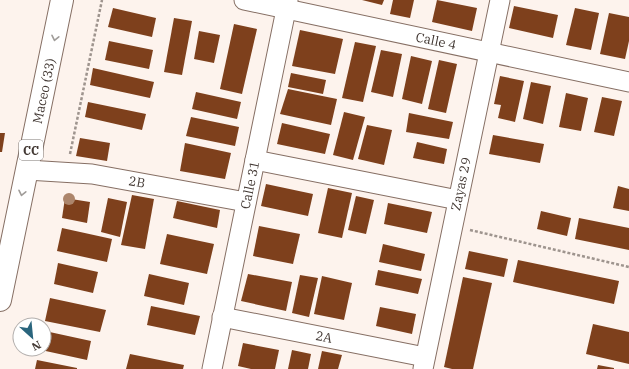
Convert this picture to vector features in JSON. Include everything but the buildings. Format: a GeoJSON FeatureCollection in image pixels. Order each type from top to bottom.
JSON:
{"type":"FeatureCollection","features":[{"type":"Feature","properties":{"kind":"main road","name":"Maceo (33)"},"geometry":{"type":"LineString","coordinates":[[0,300],[6,239],[27,170],[62,0]]}},
{"type":"Feature","properties":{"kind":"street","name":"Calle 4"},"geometry":{"type":"LineString","coordinates":[[244,0],[287,4],[489,52],[629,82]]}},
{"type":"Feature","properties":{"kind":"street","name":"Zayas 29"},"geometry":{"type":"LineString","coordinates":[[424,363],[500,0]]}},
{"type":"Feature","properties":{"kind":"street","name":"Calle 31"},"geometry":{"type":"LineString","coordinates":[[212,369],[287,4]]}},
{"type":"Feature","properties":{"kind":"street"},"geometry":{"type":"LineString","coordinates":[[255,160],[458,200]]}},
{"type":"Feature","properties":{"kind":"street","name":"2B"},"geometry":{"type":"LineString","coordinates":[[27,170],[92,174],[246,202]]}},
{"type":"Feature","properties":{"kind":"street","name":"2A"},"geometry":{"type":"LineString","coordinates":[[222,317],[424,363]]}},
{"type":"Feature","properties":{"kind":"path"},"geometry":{"type":"LineString","coordinates":[[67,173],[102,0]]}},
{"type":"Feature","properties":{"kind":"path"},"geometry":{"type":"LineString","coordinates":[[452,226],[629,266]]}}]}
